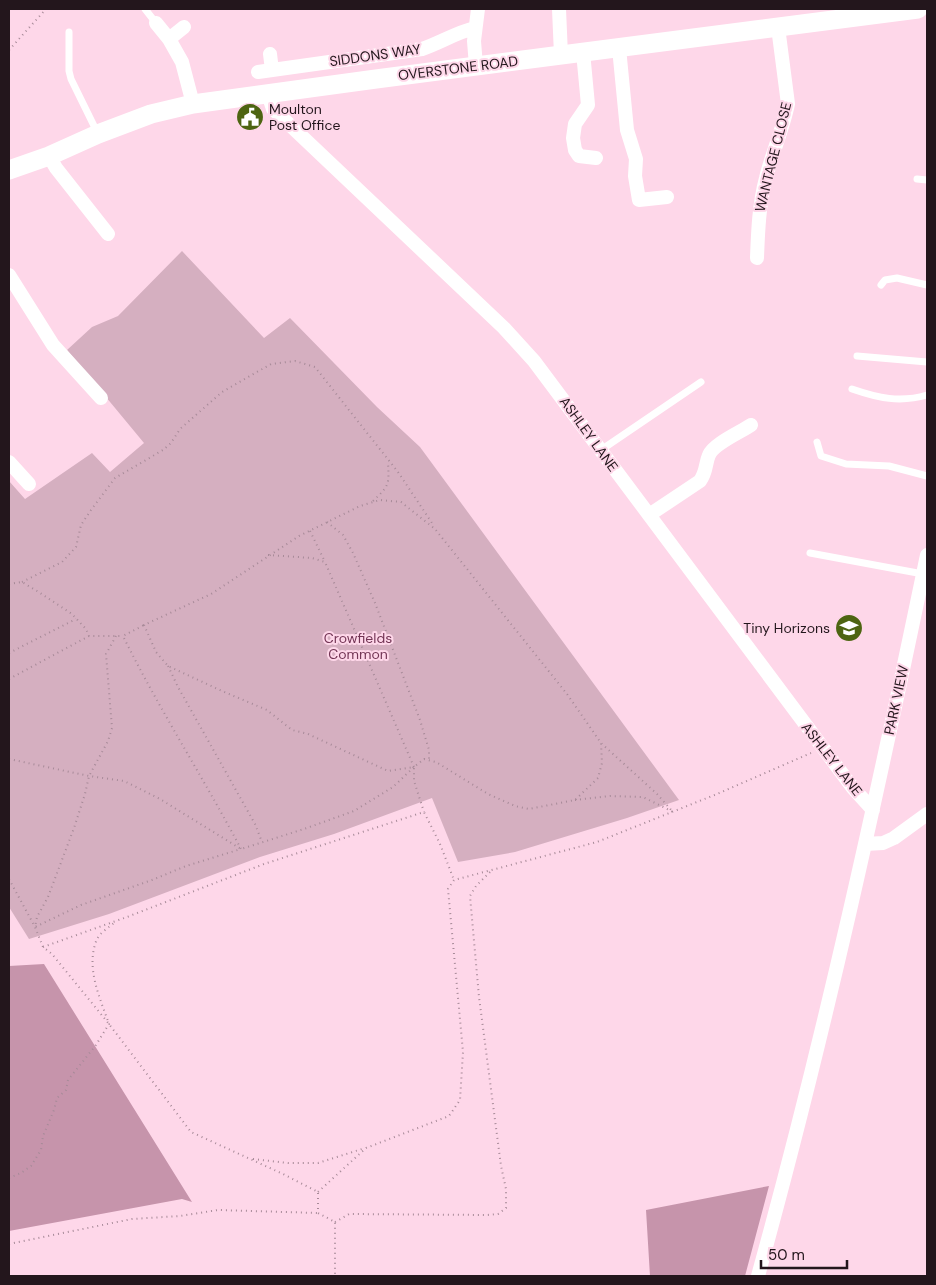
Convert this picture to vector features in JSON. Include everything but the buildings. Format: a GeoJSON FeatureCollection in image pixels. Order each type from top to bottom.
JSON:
{"type":"FeatureCollection","features":[{"type":"Feature","properties":{"kind":"street"},"geometry":{"type":"LineString","coordinates":[[476,66],[474,41],[478,9]]}},
{"type":"Feature","properties":{"kind":"street"},"geometry":{"type":"LineString","coordinates":[[559,9],[561,55]]}},
{"type":"Feature","properties":{"kind":"street","name":"OVERSTONE ROAD"},"geometry":{"type":"LineString","coordinates":[[9,170],[49,156],[98,134],[151,114],[193,104],[918,9]]}},
{"type":"Feature","properties":{"kind":"street"},"geometry":{"type":"LineString","coordinates":[[156,23],[169,39],[182,62],[193,104]]}},
{"type":"Feature","properties":{"kind":"street"},"geometry":{"type":"LineString","coordinates":[[169,39],[184,27]]}},
{"type":"Feature","properties":{"kind":"street","name":"WANTAGE CLOSE"},"geometry":{"type":"LineString","coordinates":[[757,258],[761,200],[788,104],[778,27]]}},
{"type":"Feature","properties":{"kind":"street","name":"SIDDONS WAY"},"geometry":{"type":"LineString","coordinates":[[258,72],[422,49],[438,44],[462,31],[475,28]]}},
{"type":"Feature","properties":{"kind":"street"},"geometry":{"type":"LineString","coordinates":[[619,48],[627,130],[636,160],[635,176],[639,200],[667,197]]}},
{"type":"Feature","properties":{"kind":"street"},"geometry":{"type":"LineString","coordinates":[[583,52],[588,105],[575,124],[574,145],[579,156],[596,158]]}},
{"type":"Feature","properties":{"kind":"street"},"geometry":{"type":"LineString","coordinates":[[270,54],[272,70]]}},
{"type":"Feature","properties":{"kind":"street","name":"ASHLEY LANE"},"geometry":{"type":"LineString","coordinates":[[268,94],[273,109],[521,346],[555,387],[853,788],[873,810]]}},
{"type":"Feature","properties":{"kind":"street"},"geometry":{"type":"LineString","coordinates":[[49,156],[56,168],[108,234]]}},
{"type":"Feature","properties":{"kind":"street"},"geometry":{"type":"LineString","coordinates":[[9,275],[53,345],[101,398]]}},
{"type":"Feature","properties":{"kind":"street"},"geometry":{"type":"LineString","coordinates":[[649,515],[700,481],[706,473],[709,454],[718,445],[751,425]]}},
{"type":"Feature","properties":{"kind":"street"},"geometry":{"type":"LineString","coordinates":[[9,462],[29,484]]}},
{"type":"Feature","properties":{"kind":"street","name":"PARK VIEW"},"geometry":{"type":"LineString","coordinates":[[758,1276],[790,1160],[873,810],[927,555]]}},
{"type":"Feature","properties":{"kind":"street"},"geometry":{"type":"LineString","coordinates":[[865,844],[883,843],[894,838],[927,814]]}},
{"type":"Feature","properties":{"kind":"lane"},"geometry":{"type":"LineString","coordinates":[[145,9],[156,23]]}},
{"type":"Feature","properties":{"kind":"lane"},"geometry":{"type":"LineString","coordinates":[[69,32],[69,71],[71,79],[98,134]]}},
{"type":"Feature","properties":{"kind":"lane"},"geometry":{"type":"LineString","coordinates":[[917,179],[927,180]]}},
{"type":"Feature","properties":{"kind":"lane"},"geometry":{"type":"LineString","coordinates":[[881,285],[885,280],[897,278],[927,285]]}},
{"type":"Feature","properties":{"kind":"lane"},"geometry":{"type":"LineString","coordinates":[[857,356],[927,362]]}},
{"type":"Feature","properties":{"kind":"lane"},"geometry":{"type":"LineString","coordinates":[[601,450],[702,382]]}},
{"type":"Feature","properties":{"kind":"lane"},"geometry":{"type":"LineString","coordinates":[[852,389],[879,397],[908,400],[927,395]]}},
{"type":"Feature","properties":{"kind":"lane"},"geometry":{"type":"LineString","coordinates":[[817,442],[821,456],[846,464],[879,465],[927,476]]}},
{"type":"Feature","properties":{"kind":"lane"},"geometry":{"type":"LineString","coordinates":[[810,553],[923,574]]}},
{"type":"Feature","properties":{"kind":"path"},"geometry":{"type":"LineString","coordinates":[[9,50],[46,9]]}},
{"type":"Feature","properties":{"kind":"path"},"geometry":{"type":"LineString","coordinates":[[9,584],[22,582],[62,562],[76,547],[82,525],[115,478],[163,450],[180,429],[222,392],[272,364],[295,361],[315,367],[388,460],[435,529],[567,694],[601,743],[657,794],[673,812]]}},
{"type":"Feature","properties":{"kind":"path"},"geometry":{"type":"LineString","coordinates":[[371,503],[389,482],[388,460]]}},
{"type":"Feature","properties":{"kind":"path"},"geometry":{"type":"LineString","coordinates":[[9,679],[89,636],[123,636],[211,594],[268,555],[310,530],[360,506],[380,500],[401,502],[435,529]]}},
{"type":"Feature","properties":{"kind":"path"},"geometry":{"type":"LineString","coordinates":[[326,522],[343,535],[357,561],[420,720],[429,750],[429,760]]}},
{"type":"Feature","properties":{"kind":"path"},"geometry":{"type":"LineString","coordinates":[[310,530],[414,767],[414,781],[424,812],[440,844],[454,880]]}},
{"type":"Feature","properties":{"kind":"path"},"geometry":{"type":"LineString","coordinates":[[268,555],[312,558],[325,562]]}},
{"type":"Feature","properties":{"kind":"path"},"geometry":{"type":"LineString","coordinates":[[22,582],[72,614],[89,636]]}},
{"type":"Feature","properties":{"kind":"path"},"geometry":{"type":"LineString","coordinates":[[9,653],[76,619]]}},
{"type":"Feature","properties":{"kind":"path"},"geometry":{"type":"LineString","coordinates":[[144,625],[156,652],[168,666],[255,824],[262,842]]}},
{"type":"Feature","properties":{"kind":"path"},"geometry":{"type":"LineString","coordinates":[[35,927],[37,917],[48,897],[74,828],[89,776],[108,741],[112,728],[106,654],[116,636]]}},
{"type":"Feature","properties":{"kind":"path"},"geometry":{"type":"LineString","coordinates":[[123,636],[141,672],[241,849]]}},
{"type":"Feature","properties":{"kind":"path"},"geometry":{"type":"LineString","coordinates":[[168,666],[222,692],[267,710],[292,730],[308,734],[388,771],[414,767]]}},
{"type":"Feature","properties":{"kind":"path"},"geometry":{"type":"LineString","coordinates":[[576,800],[598,778],[602,763],[601,743]]}},
{"type":"Feature","properties":{"kind":"path"},"geometry":{"type":"LineString","coordinates":[[250,1159],[288,1163],[318,1162],[366,1148],[449,1116],[460,1100],[463,1052],[448,889],[454,880],[596,842],[673,812],[823,748]]}},
{"type":"Feature","properties":{"kind":"path"},"geometry":{"type":"LineString","coordinates":[[9,759],[89,776],[124,781],[160,799],[241,849]]}},
{"type":"Feature","properties":{"kind":"path"},"geometry":{"type":"LineString","coordinates":[[35,927],[81,905],[186,866],[304,830],[354,811],[393,787],[424,759],[436,762],[488,794],[515,806],[529,809],[610,796],[643,797],[673,812]]}},
{"type":"Feature","properties":{"kind":"path"},"geometry":{"type":"LineString","coordinates":[[43,947],[264,864],[424,812]]}},
{"type":"Feature","properties":{"kind":"path"},"geometry":{"type":"LineString","coordinates":[[335,1222],[349,1214],[487,1215],[498,1214],[506,1208],[506,1189],[479,997],[470,896],[476,886],[492,870]]}},
{"type":"Feature","properties":{"kind":"path"},"geometry":{"type":"LineString","coordinates":[[9,879],[35,927],[43,947],[52,954],[109,1024],[190,1132],[318,1192]]}},
{"type":"Feature","properties":{"kind":"path"},"geometry":{"type":"LineString","coordinates":[[109,1024],[96,986],[93,960],[97,938],[116,921]]}},
{"type":"Feature","properties":{"kind":"path"},"geometry":{"type":"LineString","coordinates":[[9,1178],[31,1166],[41,1150],[43,1136],[57,1098],[66,1090],[68,1080],[96,1045],[109,1024]]}},
{"type":"Feature","properties":{"kind":"path"},"geometry":{"type":"LineString","coordinates":[[318,1213],[318,1192],[366,1148]]}},
{"type":"Feature","properties":{"kind":"path"},"geometry":{"type":"LineString","coordinates":[[9,1244],[132,1219],[180,1216],[218,1210],[318,1213],[335,1222]]}},
{"type":"Feature","properties":{"kind":"path"},"geometry":{"type":"LineString","coordinates":[[335,1222],[335,1276]]}},
{"type":"Feature","properties":{"kind":"green space","name":"Crowfields Common"},"geometry":{"type":"Polygon","coordinates":[[[182,251],[264,338],[290,318],[377,407],[420,447],[679,800],[515,852],[458,862],[432,798],[334,834],[260,857],[109,914],[29,939],[9,907],[9,481],[25,499],[92,453],[110,472],[144,443],[67,350],[92,327],[118,316],[182,251]]]}},
{"type":"Feature","properties":{"kind":"shaded area"},"geometry":{"type":"Polygon","coordinates":[[[44,964],[192,1202],[182,1199],[9,1231],[9,966],[44,964]]]}},
{"type":"Feature","properties":{"kind":"shaded area"},"geometry":{"type":"Polygon","coordinates":[[[769,1186],[745,1276],[650,1276],[646,1210],[769,1186]]]}},
{"type":"Feature","properties":{"kind":"place","name":"Moulton Post Office"},"geometry":{"type":"Point","coordinates":[250,117]}},
{"type":"Feature","properties":{"kind":"place","name":"Tiny Horizons"},"geometry":{"type":"Point","coordinates":[849,628]}}]}
